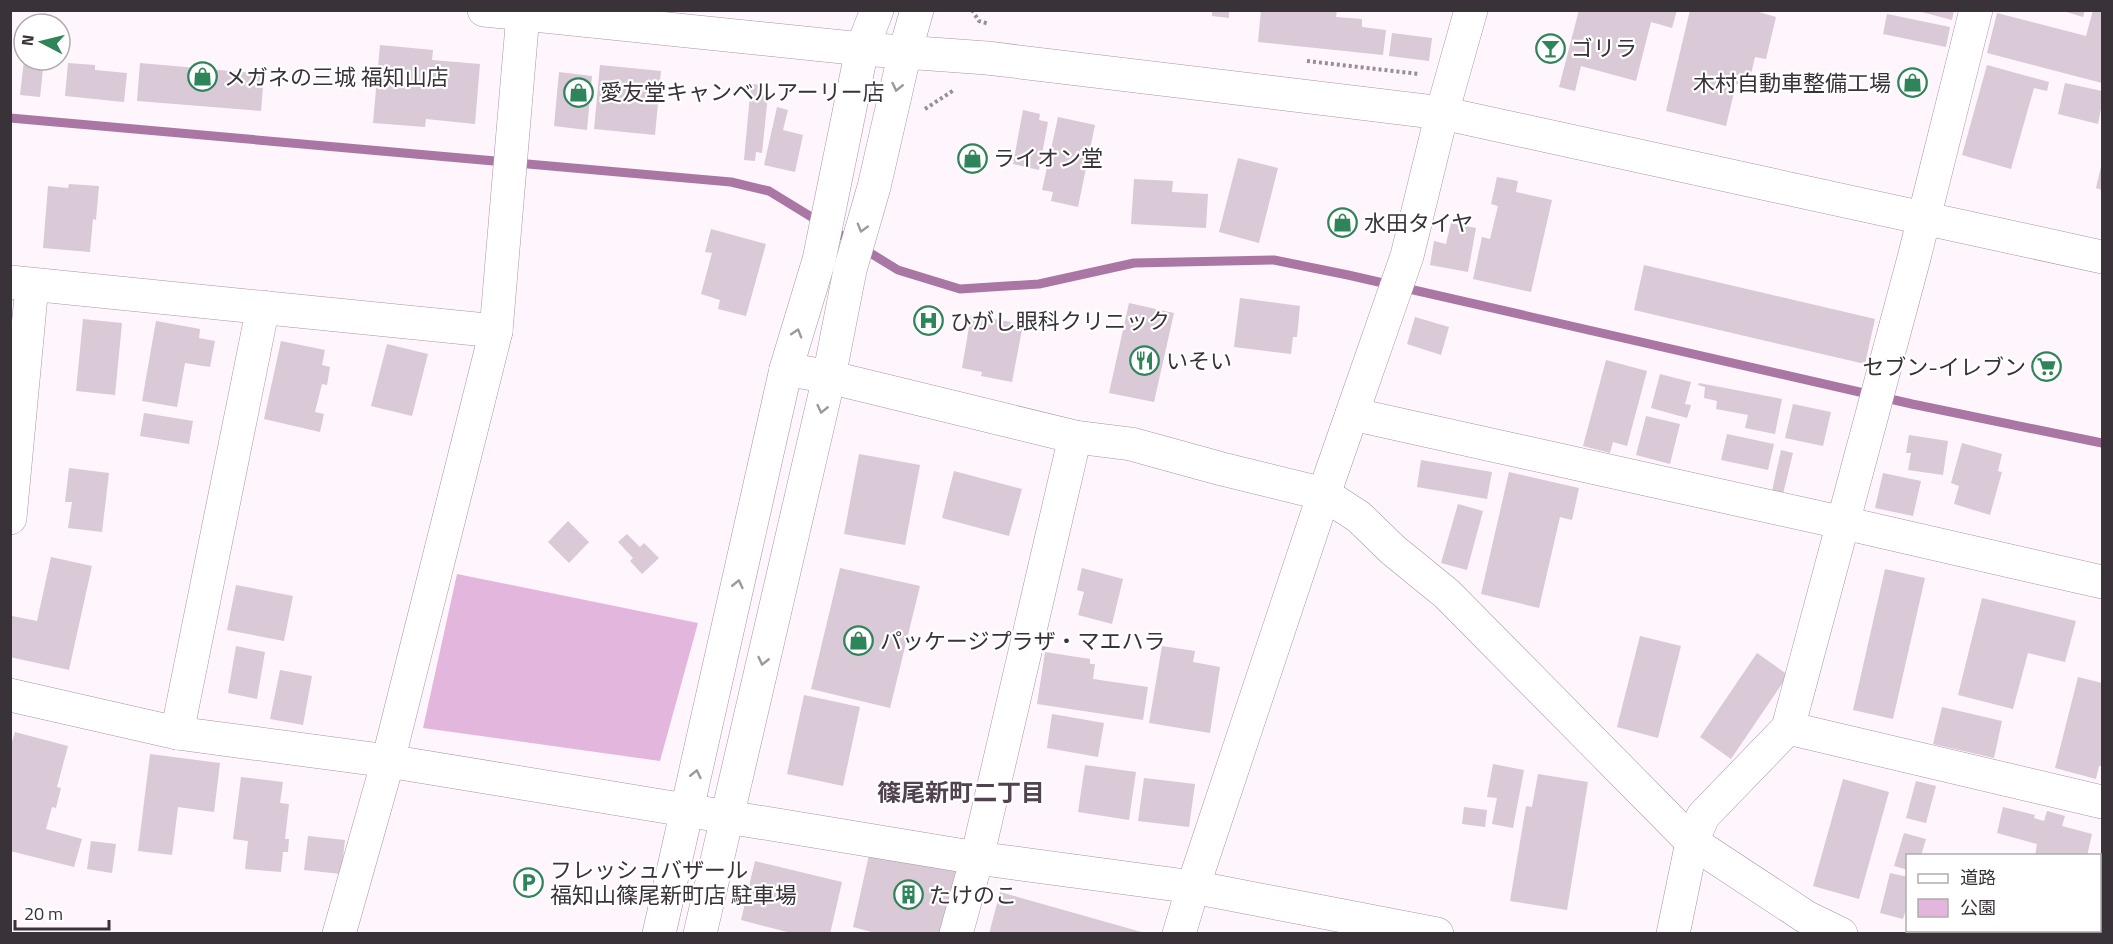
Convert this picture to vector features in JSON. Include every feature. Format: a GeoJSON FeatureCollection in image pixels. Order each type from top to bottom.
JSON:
{"type":"FeatureCollection","features":[{"type":"Feature","properties":{"kind":"street"},"geometry":{"type":"LineString","coordinates":[[484,10],[862,49],[987,58],[1442,113],[2103,256]]}},
{"type":"Feature","properties":{"kind":"street"},"geometry":{"type":"LineString","coordinates":[[659,933],[786,369],[819,260],[862,49],[877,10]]}},
{"type":"Feature","properties":{"kind":"street"},"geometry":{"type":"LineString","coordinates":[[700,933],[829,377],[850,270],[874,187],[904,52],[917,10]]}},
{"type":"Feature","properties":{"kind":"street"},"geometry":{"type":"LineString","coordinates":[[1179,933],[1324,494],[1395,294],[1471,10]]}},
{"type":"Feature","properties":{"kind":"street"},"geometry":{"type":"LineString","coordinates":[[1673,933],[1692,842],[1703,816],[1788,728],[1844,523],[1976,10]]}},
{"type":"Feature","properties":{"kind":"street"},"geometry":{"type":"LineString","coordinates":[[339,933],[388,761],[496,331],[523,14]]}},
{"type":"Feature","properties":{"kind":"street"},"geometry":{"type":"LineString","coordinates":[[10,518],[21,283],[496,331]]}},
{"type":"Feature","properties":{"kind":"street"},"geometry":{"type":"LineString","coordinates":[[177,733],[263,307]]}},
{"type":"Feature","properties":{"kind":"street"},"geometry":{"type":"LineString","coordinates":[[786,369],[829,377],[1075,437],[1131,444],[1324,494],[1359,517],[1393,550],[1447,594],[1692,842],[1806,917],[1841,933]]}},
{"type":"Feature","properties":{"kind":"street"},"geometry":{"type":"LineString","coordinates":[[1352,414],[2103,582]]}},
{"type":"Feature","properties":{"kind":"street"},"geometry":{"type":"LineString","coordinates":[[956,933],[977,858],[1075,437]]}},
{"type":"Feature","properties":{"kind":"street"},"geometry":{"type":"LineString","coordinates":[[10,695],[177,733],[388,761],[687,811],[727,815],[977,858],[1193,887],[1437,933]]}},
{"type":"Feature","properties":{"kind":"street"},"geometry":{"type":"LineString","coordinates":[[1788,728],[2103,802]]}},
{"type":"Feature","properties":{"kind":"path"},"geometry":{"type":"LineString","coordinates":[[918,114],[954,89],[964,90]]}},
{"type":"Feature","properties":{"kind":"green space"},"geometry":{"type":"Polygon","coordinates":[[[457,574],[698,623],[660,761],[423,728],[457,574]]]}},
{"type":"Feature","properties":{"kind":"building"},"geometry":{"type":"Polygon","coordinates":[[[1212,10],[1229,10],[1229,18],[1212,16],[1212,10]]]}},
{"type":"Feature","properties":{"kind":"building"},"geometry":{"type":"Polygon","coordinates":[[[1261,10],[1337,10],[1336,17],[1362,19],[1362,27],[1386,30],[1383,55],[1258,42],[1261,10]]]}},
{"type":"Feature","properties":{"kind":"building"},"geometry":{"type":"Polygon","coordinates":[[[1579,10],[1677,10],[1672,28],[1651,22],[1636,81],[1581,66],[1575,91],[1559,87],[1579,10]]]}},
{"type":"Feature","properties":{"kind":"building"},"geometry":{"type":"Polygon","coordinates":[[[1690,10],[1752,10],[1776,17],[1766,59],[1755,57],[1748,87],[1736,84],[1726,126],[1666,111],[1690,10]]]}},
{"type":"Feature","properties":{"kind":"building"},"geometry":{"type":"Polygon","coordinates":[[[1914,10],[1954,10],[1952,20],[1914,10]]]}},
{"type":"Feature","properties":{"kind":"building"},"geometry":{"type":"Polygon","coordinates":[[[2060,10],[2085,10],[2083,17],[2060,10]]]}},
{"type":"Feature","properties":{"kind":"building"},"geometry":{"type":"Polygon","coordinates":[[[2093,10],[2102,10],[2102,83],[1987,53],[1997,13],[2086,36],[2093,10]]]}},
{"type":"Feature","properties":{"kind":"building"},"geometry":{"type":"Polygon","coordinates":[[[1887,14],[1950,27],[1946,47],[1883,34],[1887,14]]]}},
{"type":"Feature","properties":{"kind":"building"},"geometry":{"type":"Polygon","coordinates":[[[1392,33],[1432,38],[1429,61],[1389,56],[1392,33]]]}},
{"type":"Feature","properties":{"kind":"building"},"geometry":{"type":"Polygon","coordinates":[[[380,45],[433,50],[432,60],[480,64],[475,124],[426,119],[425,127],[373,123],[380,45]]]}},
{"type":"Feature","properties":{"kind":"building"},"geometry":{"type":"Polygon","coordinates":[[[72,63],[95,65],[95,70],[127,73],[124,102],[65,96],[67,72],[72,72],[72,63]]]}},
{"type":"Feature","properties":{"kind":"building"},"geometry":{"type":"Polygon","coordinates":[[[140,63],[264,74],[261,111],[137,101],[140,63]]]}},
{"type":"Feature","properties":{"kind":"building"},"geometry":{"type":"Polygon","coordinates":[[[600,65],[661,71],[655,135],[594,129],[600,65]]]}},
{"type":"Feature","properties":{"kind":"building"},"geometry":{"type":"Polygon","coordinates":[[[1987,65],[2049,82],[2047,91],[2034,88],[2011,169],[1962,155],[1987,65]]]}},
{"type":"Feature","properties":{"kind":"building"},"geometry":{"type":"Polygon","coordinates":[[[23,72],[43,72],[40,97],[20,95],[23,72]]]}},
{"type":"Feature","properties":{"kind":"building"},"geometry":{"type":"Polygon","coordinates":[[[559,72],[592,76],[587,130],[554,126],[559,72]]]}},
{"type":"Feature","properties":{"kind":"building"},"geometry":{"type":"Polygon","coordinates":[[[2065,83],[2102,91],[2098,124],[2058,114],[2065,83]]]}},
{"type":"Feature","properties":{"kind":"building"},"geometry":{"type":"Polygon","coordinates":[[[751,84],[769,85],[762,153],[756,152],[755,161],[744,160],[751,84]]]}},
{"type":"Feature","properties":{"kind":"building"},"geometry":{"type":"Polygon","coordinates":[[[777,107],[788,110],[783,130],[803,135],[795,172],[764,165],[777,107]]]}},
{"type":"Feature","properties":{"kind":"building"},"geometry":{"type":"Polygon","coordinates":[[[1023,110],[1040,114],[1039,120],[1048,122],[1039,170],[1013,164],[1023,110]]]}},
{"type":"Feature","properties":{"kind":"building"},"geometry":{"type":"Polygon","coordinates":[[[1058,117],[1095,125],[1078,207],[1051,201],[1053,192],[1042,190],[1058,117]]]}},
{"type":"Feature","properties":{"kind":"building"},"geometry":{"type":"Polygon","coordinates":[[[1238,158],[1278,168],[1259,243],[1219,232],[1238,158]]]}},
{"type":"Feature","properties":{"kind":"building"},"geometry":{"type":"Polygon","coordinates":[[[2102,162],[2102,190],[2096,188],[2102,162]]]}},
{"type":"Feature","properties":{"kind":"building"},"geometry":{"type":"Polygon","coordinates":[[[1497,177],[1518,181],[1516,192],[1552,200],[1531,292],[1473,279],[1482,237],[1490,239],[1498,206],[1491,204],[1497,177]]]}},
{"type":"Feature","properties":{"kind":"building"},"geometry":{"type":"Polygon","coordinates":[[[1134,179],[1173,181],[1172,192],[1208,194],[1206,228],[1131,224],[1134,179]]]}},
{"type":"Feature","properties":{"kind":"building"},"geometry":{"type":"Polygon","coordinates":[[[69,184],[99,186],[90,252],[43,248],[48,186],[68,188],[69,184]]]}},
{"type":"Feature","properties":{"kind":"building"},"geometry":{"type":"Polygon","coordinates":[[[1451,223],[1476,228],[1468,272],[1430,265],[1434,241],[1446,244],[1451,223]]]}},
{"type":"Feature","properties":{"kind":"building"},"geometry":{"type":"Polygon","coordinates":[[[711,229],[766,244],[746,316],[718,309],[720,300],[701,294],[712,253],[705,252],[711,229]]]}},
{"type":"Feature","properties":{"kind":"building"},"geometry":{"type":"Polygon","coordinates":[[[1644,265],[1875,319],[1865,364],[1634,310],[1644,265]]]}},
{"type":"Feature","properties":{"kind":"building"},"geometry":{"type":"Polygon","coordinates":[[[1240,298],[1300,306],[1297,337],[1293,337],[1291,354],[1234,347],[1240,298]]]}},
{"type":"Feature","properties":{"kind":"building"},"geometry":{"type":"Polygon","coordinates":[[[1129,303],[1174,313],[1154,402],[1109,393],[1129,303]]]}},
{"type":"Feature","properties":{"kind":"building"},"geometry":{"type":"Polygon","coordinates":[[[971,315],[1023,324],[1012,382],[981,376],[982,372],[962,368],[971,315]]]}},
{"type":"Feature","properties":{"kind":"building"},"geometry":{"type":"Polygon","coordinates":[[[1415,317],[1449,327],[1441,355],[1407,344],[1415,317]]]}},
{"type":"Feature","properties":{"kind":"building"},"geometry":{"type":"Polygon","coordinates":[[[83,319],[122,323],[115,395],[76,391],[83,319]]]}},
{"type":"Feature","properties":{"kind":"building"},"geometry":{"type":"Polygon","coordinates":[[[156,321],[200,329],[199,338],[215,341],[210,367],[185,363],[177,407],[142,401],[156,321]]]}},
{"type":"Feature","properties":{"kind":"building"},"geometry":{"type":"Polygon","coordinates":[[[281,341],[325,350],[322,365],[330,367],[327,385],[322,384],[315,412],[324,414],[320,432],[264,419],[281,341]]]}},
{"type":"Feature","properties":{"kind":"building"},"geometry":{"type":"Polygon","coordinates":[[[387,344],[428,354],[412,416],[371,406],[387,344]]]}},
{"type":"Feature","properties":{"kind":"building"},"geometry":{"type":"Polygon","coordinates":[[[1606,360],[1647,371],[1627,446],[1613,442],[1610,453],[1583,446],[1606,360]]]}},
{"type":"Feature","properties":{"kind":"building"},"geometry":{"type":"Polygon","coordinates":[[[1660,374],[1691,382],[1685,404],[1691,405],[1687,418],[1651,408],[1660,374]]]}},
{"type":"Feature","properties":{"kind":"building"},"geometry":{"type":"Polygon","coordinates":[[[1699,383],[1782,399],[1775,434],[1745,428],[1748,415],[1716,409],[1717,401],[1704,398],[1705,387],[1698,385],[1699,383]]]}},
{"type":"Feature","properties":{"kind":"building"},"geometry":{"type":"Polygon","coordinates":[[[1793,404],[1831,412],[1823,446],[1785,438],[1793,404]]]}},
{"type":"Feature","properties":{"kind":"building"},"geometry":{"type":"Polygon","coordinates":[[[144,413],[193,421],[189,444],[140,436],[144,413]]]}},
{"type":"Feature","properties":{"kind":"building"},"geometry":{"type":"Polygon","coordinates":[[[1646,416],[1680,424],[1670,464],[1636,455],[1646,416]]]}},
{"type":"Feature","properties":{"kind":"building"},"geometry":{"type":"Polygon","coordinates":[[[1727,434],[1774,444],[1768,470],[1721,460],[1727,434]]]}},
{"type":"Feature","properties":{"kind":"building"},"geometry":{"type":"Polygon","coordinates":[[[1909,435],[1948,441],[1943,475],[1908,470],[1911,453],[1906,453],[1909,435]]]}},
{"type":"Feature","properties":{"kind":"building"},"geometry":{"type":"Polygon","coordinates":[[[1962,443],[2002,454],[1998,471],[2002,472],[1990,515],[1954,504],[1959,486],[1951,483],[1962,443]]]}},
{"type":"Feature","properties":{"kind":"building"},"geometry":{"type":"Polygon","coordinates":[[[1781,450],[1793,453],[1783,494],[1772,491],[1781,450]]]}},
{"type":"Feature","properties":{"kind":"building"},"geometry":{"type":"Polygon","coordinates":[[[859,454],[920,465],[905,545],[844,534],[859,454]]]}},
{"type":"Feature","properties":{"kind":"building"},"geometry":{"type":"Polygon","coordinates":[[[1421,460],[1492,472],[1487,499],[1417,487],[1421,460]]]}},
{"type":"Feature","properties":{"kind":"building"},"geometry":{"type":"Polygon","coordinates":[[[69,468],[109,473],[102,532],[68,528],[72,502],[65,502],[69,468]]]}},
{"type":"Feature","properties":{"kind":"building"},"geometry":{"type":"Polygon","coordinates":[[[954,471],[1022,489],[1009,536],[942,518],[954,471]]]}},
{"type":"Feature","properties":{"kind":"building"},"geometry":{"type":"Polygon","coordinates":[[[1509,472],[1579,488],[1572,520],[1560,517],[1539,608],[1481,594],[1509,472]]]}},
{"type":"Feature","properties":{"kind":"building"},"geometry":{"type":"Polygon","coordinates":[[[1883,473],[1921,481],[1913,516],[1875,508],[1883,473]]]}},
{"type":"Feature","properties":{"kind":"building"},"geometry":{"type":"Polygon","coordinates":[[[1458,504],[1483,511],[1467,570],[1441,563],[1458,504]]]}},
{"type":"Feature","properties":{"kind":"building"},"geometry":{"type":"Polygon","coordinates":[[[568,521],[589,542],[569,563],[548,542],[568,521]]]}},
{"type":"Feature","properties":{"kind":"building"},"geometry":{"type":"Polygon","coordinates":[[[627,534],[640,547],[644,543],[659,558],[642,574],[630,561],[633,558],[618,542],[627,534]]]}},
{"type":"Feature","properties":{"kind":"building"},"geometry":{"type":"Polygon","coordinates":[[[51,557],[92,566],[69,670],[10,657],[12,616],[37,621],[51,557]]]}},
{"type":"Feature","properties":{"kind":"building"},"geometry":{"type":"Polygon","coordinates":[[[840,568],[920,586],[890,708],[811,689],[840,568]]]}},
{"type":"Feature","properties":{"kind":"building"},"geometry":{"type":"Polygon","coordinates":[[[1082,568],[1123,579],[1112,624],[1078,615],[1084,592],[1077,590],[1082,568]]]}},
{"type":"Feature","properties":{"kind":"building"},"geometry":{"type":"Polygon","coordinates":[[[1885,569],[1925,578],[1893,719],[1853,710],[1885,569]]]}},
{"type":"Feature","properties":{"kind":"building"},"geometry":{"type":"Polygon","coordinates":[[[236,585],[293,596],[284,641],[227,630],[236,585]]]}},
{"type":"Feature","properties":{"kind":"building"},"geometry":{"type":"Polygon","coordinates":[[[1982,598],[2076,621],[2065,662],[2028,653],[2013,709],[1958,695],[1982,598]]]}},
{"type":"Feature","properties":{"kind":"building"},"geometry":{"type":"Polygon","coordinates":[[[1640,636],[1681,646],[1658,738],[1617,727],[1640,636]]]}},
{"type":"Feature","properties":{"kind":"building"},"geometry":{"type":"Polygon","coordinates":[[[236,646],[265,652],[257,699],[228,693],[236,646]]]}},
{"type":"Feature","properties":{"kind":"building"},"geometry":{"type":"Polygon","coordinates":[[[1162,646],[1195,651],[1193,662],[1220,667],[1210,733],[1149,723],[1162,646]]]}},
{"type":"Feature","properties":{"kind":"building"},"geometry":{"type":"Polygon","coordinates":[[[1045,652],[1090,659],[1090,664],[1095,664],[1093,679],[1148,687],[1143,720],[1037,704],[1045,652]]]}},
{"type":"Feature","properties":{"kind":"building"},"geometry":{"type":"Polygon","coordinates":[[[1757,653],[1788,675],[1731,759],[1700,737],[1757,653]]]}},
{"type":"Feature","properties":{"kind":"building"},"geometry":{"type":"Polygon","coordinates":[[[280,670],[312,676],[303,725],[270,719],[280,670]]]}},
{"type":"Feature","properties":{"kind":"building"},"geometry":{"type":"Polygon","coordinates":[[[2078,677],[2102,683],[2102,766],[2099,766],[2096,779],[2055,768],[2078,677]]]}},
{"type":"Feature","properties":{"kind":"building"},"geometry":{"type":"Polygon","coordinates":[[[804,695],[860,707],[843,786],[787,774],[804,695]]]}},
{"type":"Feature","properties":{"kind":"building"},"geometry":{"type":"Polygon","coordinates":[[[1942,707],[2002,721],[1994,758],[1933,744],[1942,707]]]}},
{"type":"Feature","properties":{"kind":"building"},"geometry":{"type":"Polygon","coordinates":[[[1052,714],[1104,723],[1098,757],[1047,748],[1052,714]]]}},
{"type":"Feature","properties":{"kind":"building"},"geometry":{"type":"Polygon","coordinates":[[[15,732],[68,746],[57,787],[61,788],[56,808],[52,807],[46,829],[82,839],[74,867],[10,851],[10,749],[15,732]]]}},
{"type":"Feature","properties":{"kind":"building"},"geometry":{"type":"Polygon","coordinates":[[[150,754],[220,763],[214,812],[178,807],[172,855],[138,851],[150,754]]]}},
{"type":"Feature","properties":{"kind":"building"},"geometry":{"type":"Polygon","coordinates":[[[1493,764],[1524,770],[1513,828],[1492,824],[1497,798],[1487,797],[1493,764]]]}},
{"type":"Feature","properties":{"kind":"building"},"geometry":{"type":"Polygon","coordinates":[[[1085,765],[1136,772],[1129,820],[1078,812],[1085,765]]]}},
{"type":"Feature","properties":{"kind":"building"},"geometry":{"type":"Polygon","coordinates":[[[1538,774],[1588,782],[1567,910],[1510,901],[1526,806],[1532,807],[1538,774]]]}},
{"type":"Feature","properties":{"kind":"building"},"geometry":{"type":"Polygon","coordinates":[[[241,777],[283,782],[280,803],[289,804],[285,839],[289,839],[288,852],[283,852],[281,872],[245,869],[248,841],[233,839],[241,777]]]}},
{"type":"Feature","properties":{"kind":"building"},"geometry":{"type":"Polygon","coordinates":[[[1144,778],[1195,784],[1189,827],[1138,821],[1144,778]]]}},
{"type":"Feature","properties":{"kind":"building"},"geometry":{"type":"Polygon","coordinates":[[[1843,779],[1889,792],[1859,899],[1813,886],[1843,779]]]}},
{"type":"Feature","properties":{"kind":"building"},"geometry":{"type":"Polygon","coordinates":[[[1916,781],[1936,786],[1926,823],[1906,818],[1916,781]]]}},
{"type":"Feature","properties":{"kind":"building"},"geometry":{"type":"Polygon","coordinates":[[[1464,807],[1487,810],[1485,827],[1462,824],[1464,807]]]}},
{"type":"Feature","properties":{"kind":"building"},"geometry":{"type":"Polygon","coordinates":[[[2003,807],[2035,815],[2034,818],[2044,821],[2047,811],[2065,816],[2062,826],[2092,834],[2087,854],[2035,854],[2037,844],[1997,833],[2003,807]]]}},
{"type":"Feature","properties":{"kind":"building"},"geometry":{"type":"Polygon","coordinates":[[[1904,833],[1926,839],[1922,854],[1906,854],[1906,869],[1894,866],[1904,833]]]}},
{"type":"Feature","properties":{"kind":"building"},"geometry":{"type":"Polygon","coordinates":[[[308,836],[345,840],[341,874],[304,870],[308,836]]]}},
{"type":"Feature","properties":{"kind":"building"},"geometry":{"type":"Polygon","coordinates":[[[91,841],[116,844],[112,873],[87,869],[91,841]]]}},
{"type":"Feature","properties":{"kind":"building","name":"たけのこ"},"geometry":{"type":"Polygon","coordinates":[[[870,850],[964,863],[947,934],[879,934],[853,927],[870,850]]]}},
{"type":"Feature","properties":{"kind":"building"},"geometry":{"type":"Polygon","coordinates":[[[755,861],[842,882],[830,934],[795,934],[741,920],[755,861]]]}},
{"type":"Feature","properties":{"kind":"building"},"geometry":{"type":"Polygon","coordinates":[[[1890,873],[1906,877],[1906,910],[1903,919],[1880,913],[1890,873]]]}},
{"type":"Feature","properties":{"kind":"building"},"geometry":{"type":"Polygon","coordinates":[[[1000,892],[1145,933],[1145,934],[989,934],[1000,892]]]}},
{"type":"Feature","properties":{"kind":"building"},"geometry":{"type":"Polygon","coordinates":[[[1994,932],[2068,932],[2068,934],[1994,934],[1994,932]]]}},
{"type":"Feature","properties":{"kind":"waterway"},"geometry":{"type":"LineString","coordinates":[[10,118],[731,182],[769,191],[898,270],[960,289],[1039,284],[1134,263],[1274,260],[1912,404],[2102,443]]}},
{"type":"Feature","properties":{"kind":"place","name":"ゴリラ"},"geometry":{"type":"Point","coordinates":[1550,48]}},
{"type":"Feature","properties":{"kind":"place","name":"メガネの三城 福知山店"},"geometry":{"type":"Point","coordinates":[203,77]}},
{"type":"Feature","properties":{"kind":"place","name":"木村自動車整備工場"},"geometry":{"type":"Point","coordinates":[1912,83]}},
{"type":"Feature","properties":{"kind":"place","name":"愛友堂キャンベルアーリー店"},"geometry":{"type":"Point","coordinates":[579,92]}},
{"type":"Feature","properties":{"kind":"place","name":"ライオン堂"},"geometry":{"type":"Point","coordinates":[972,158]}},
{"type":"Feature","properties":{"kind":"place","name":"水田タイヤ"},"geometry":{"type":"Point","coordinates":[1343,223]}},
{"type":"Feature","properties":{"kind":"place","name":"ひがし眼科クリニック"},"geometry":{"type":"Point","coordinates":[929,321]}},
{"type":"Feature","properties":{"kind":"place","name":"いそい"},"geometry":{"type":"Point","coordinates":[1145,361]}},
{"type":"Feature","properties":{"kind":"place","name":"セブン-イレブン"},"geometry":{"type":"Point","coordinates":[2047,367]}},
{"type":"Feature","properties":{"kind":"place","name":"パッケージプラザ・マエハラ"},"geometry":{"type":"Point","coordinates":[859,641]}},
{"type":"Feature","properties":{"kind":"place","name":"フレッシュバザール 福知山篠尾新町店 駐車場"},"geometry":{"type":"Point","coordinates":[529,883]}},
{"type":"Feature","properties":{"kind":"place","name":"たけのこ"},"geometry":{"type":"Point","coordinates":[908,895]}},
{"type":"Feature","properties":{"kind":"district","name":"篠尾新町二丁目"},"geometry":{"type":"Point","coordinates":[961,793]}}]}
